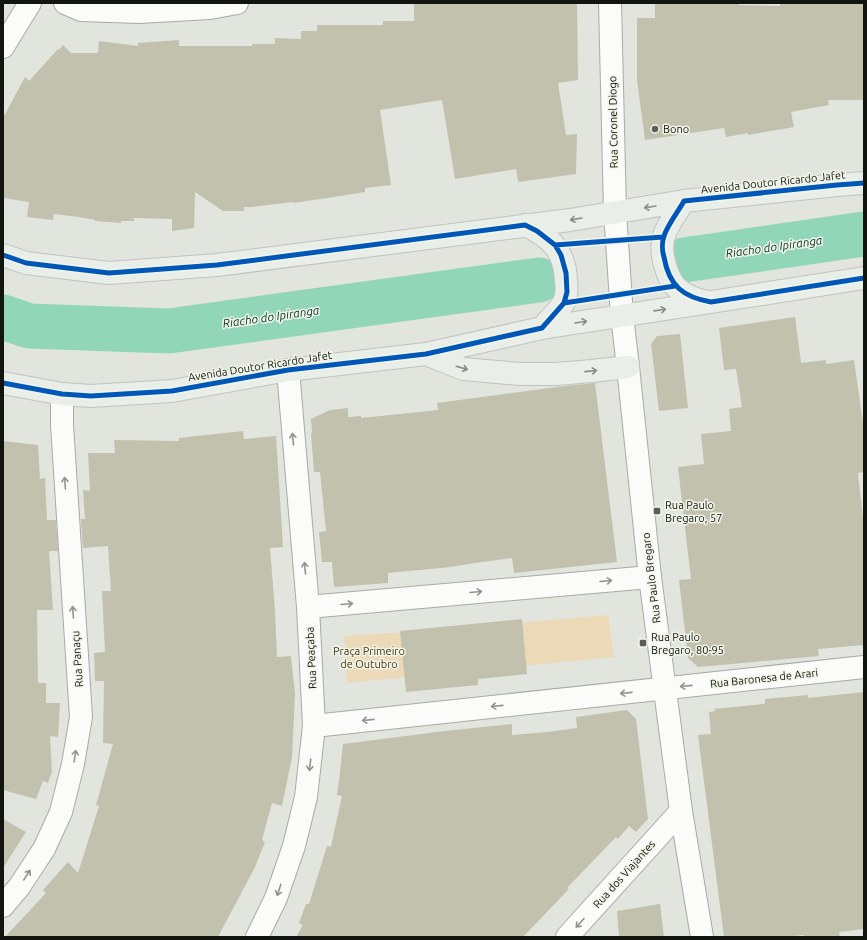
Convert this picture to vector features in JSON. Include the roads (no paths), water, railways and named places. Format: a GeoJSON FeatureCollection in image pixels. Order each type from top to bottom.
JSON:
{"type":"FeatureCollection","features":[{"type":"Feature","properties":{"kind":"main road","name":"Avenida Doutor Ricardo Jafet"},"geometry":{"type":"LineString","coordinates":[[3,255],[26,263],[109,273],[216,265],[570,220],[684,201],[864,183]]}},
{"type":"Feature","properties":{"kind":"main road"},"geometry":{"type":"LineString","coordinates":[[684,201],[663,236],[665,267],[675,286],[682,292],[700,300],[711,302]]}},
{"type":"Feature","properties":{"kind":"main road"},"geometry":{"type":"LineString","coordinates":[[525,225],[537,231],[555,245],[561,255],[566,273],[567,292],[564,303],[542,328]]}},
{"type":"Feature","properties":{"kind":"main road","name":"Avenida Doutor Ricardo Jafet"},"geometry":{"type":"LineString","coordinates":[[3,383],[62,394],[91,396],[172,392],[288,370],[426,354],[542,328],[864,278]]}},
{"type":"Feature","properties":{"kind":"main road"},"geometry":{"type":"LineString","coordinates":[[426,354],[463,369],[520,374],[556,374],[628,366]]}},
{"type":"Feature","properties":{"kind":"street"},"geometry":{"type":"LineString","coordinates":[[3,47],[30,3]]}},
{"type":"Feature","properties":{"kind":"street"},"geometry":{"type":"LineString","coordinates":[[65,3],[81,10],[139,12],[210,8],[237,3]]}},
{"type":"Feature","properties":{"kind":"street","name":"Rua Coronel Diogo"},"geometry":{"type":"LineString","coordinates":[[610,3],[616,240]]}},
{"type":"Feature","properties":{"kind":"street","name":"Rua Paulo Bregaro"},"geometry":{"type":"LineString","coordinates":[[616,240],[622,316],[650,577],[681,811],[702,937]]}},
{"type":"Feature","properties":{"kind":"street","name":"Rua Peaçaba"},"geometry":{"type":"LineString","coordinates":[[257,937],[276,898],[294,846],[306,797],[314,726],[308,607],[288,370]]}},
{"type":"Feature","properties":{"kind":"street","name":"Rua Panaçu"},"geometry":{"type":"LineString","coordinates":[[3,906],[19,887],[44,849],[61,812],[73,764],[81,717],[62,425],[62,394]]}},
{"type":"Feature","properties":{"kind":"street"},"geometry":{"type":"LineString","coordinates":[[308,607],[650,577]]}},
{"type":"Feature","properties":{"kind":"street","name":"Rua Baronesa de Arari"},"geometry":{"type":"LineString","coordinates":[[665,688],[864,667]]}},
{"type":"Feature","properties":{"kind":"street"},"geometry":{"type":"LineString","coordinates":[[314,726],[665,688]]}},
{"type":"Feature","properties":{"kind":"street","name":"Rua dos Viajantes"},"geometry":{"type":"LineString","coordinates":[[566,937],[681,811]]}},
{"type":"Feature","properties":{"kind":"waterway","name":"Riacho do Ipiranga"},"geometry":{"type":"LineString","coordinates":[[684,260],[864,234]]}},
{"type":"Feature","properties":{"kind":"waterway","name":"Riacho do Ipiranga"},"geometry":{"type":"LineString","coordinates":[[3,317],[29,326],[169,331],[539,280]]}},
{"type":"Feature","properties":{"kind":"place","name":"Bono"},"geometry":{"type":"Point","coordinates":[655,129]}},
{"type":"Feature","properties":{"kind":"place","name":"Rua Paulo Bregaro, 57"},"geometry":{"type":"Point","coordinates":[657,511]}},
{"type":"Feature","properties":{"kind":"place","name":"Rua Paulo Bregaro, 80-95"},"geometry":{"type":"Point","coordinates":[643,643]}},
{"type":"Feature","properties":{"kind":"park label","name":"Praça Primeiro de Outubro"},"geometry":{"type":"Point","coordinates":[369,657]}}]}
